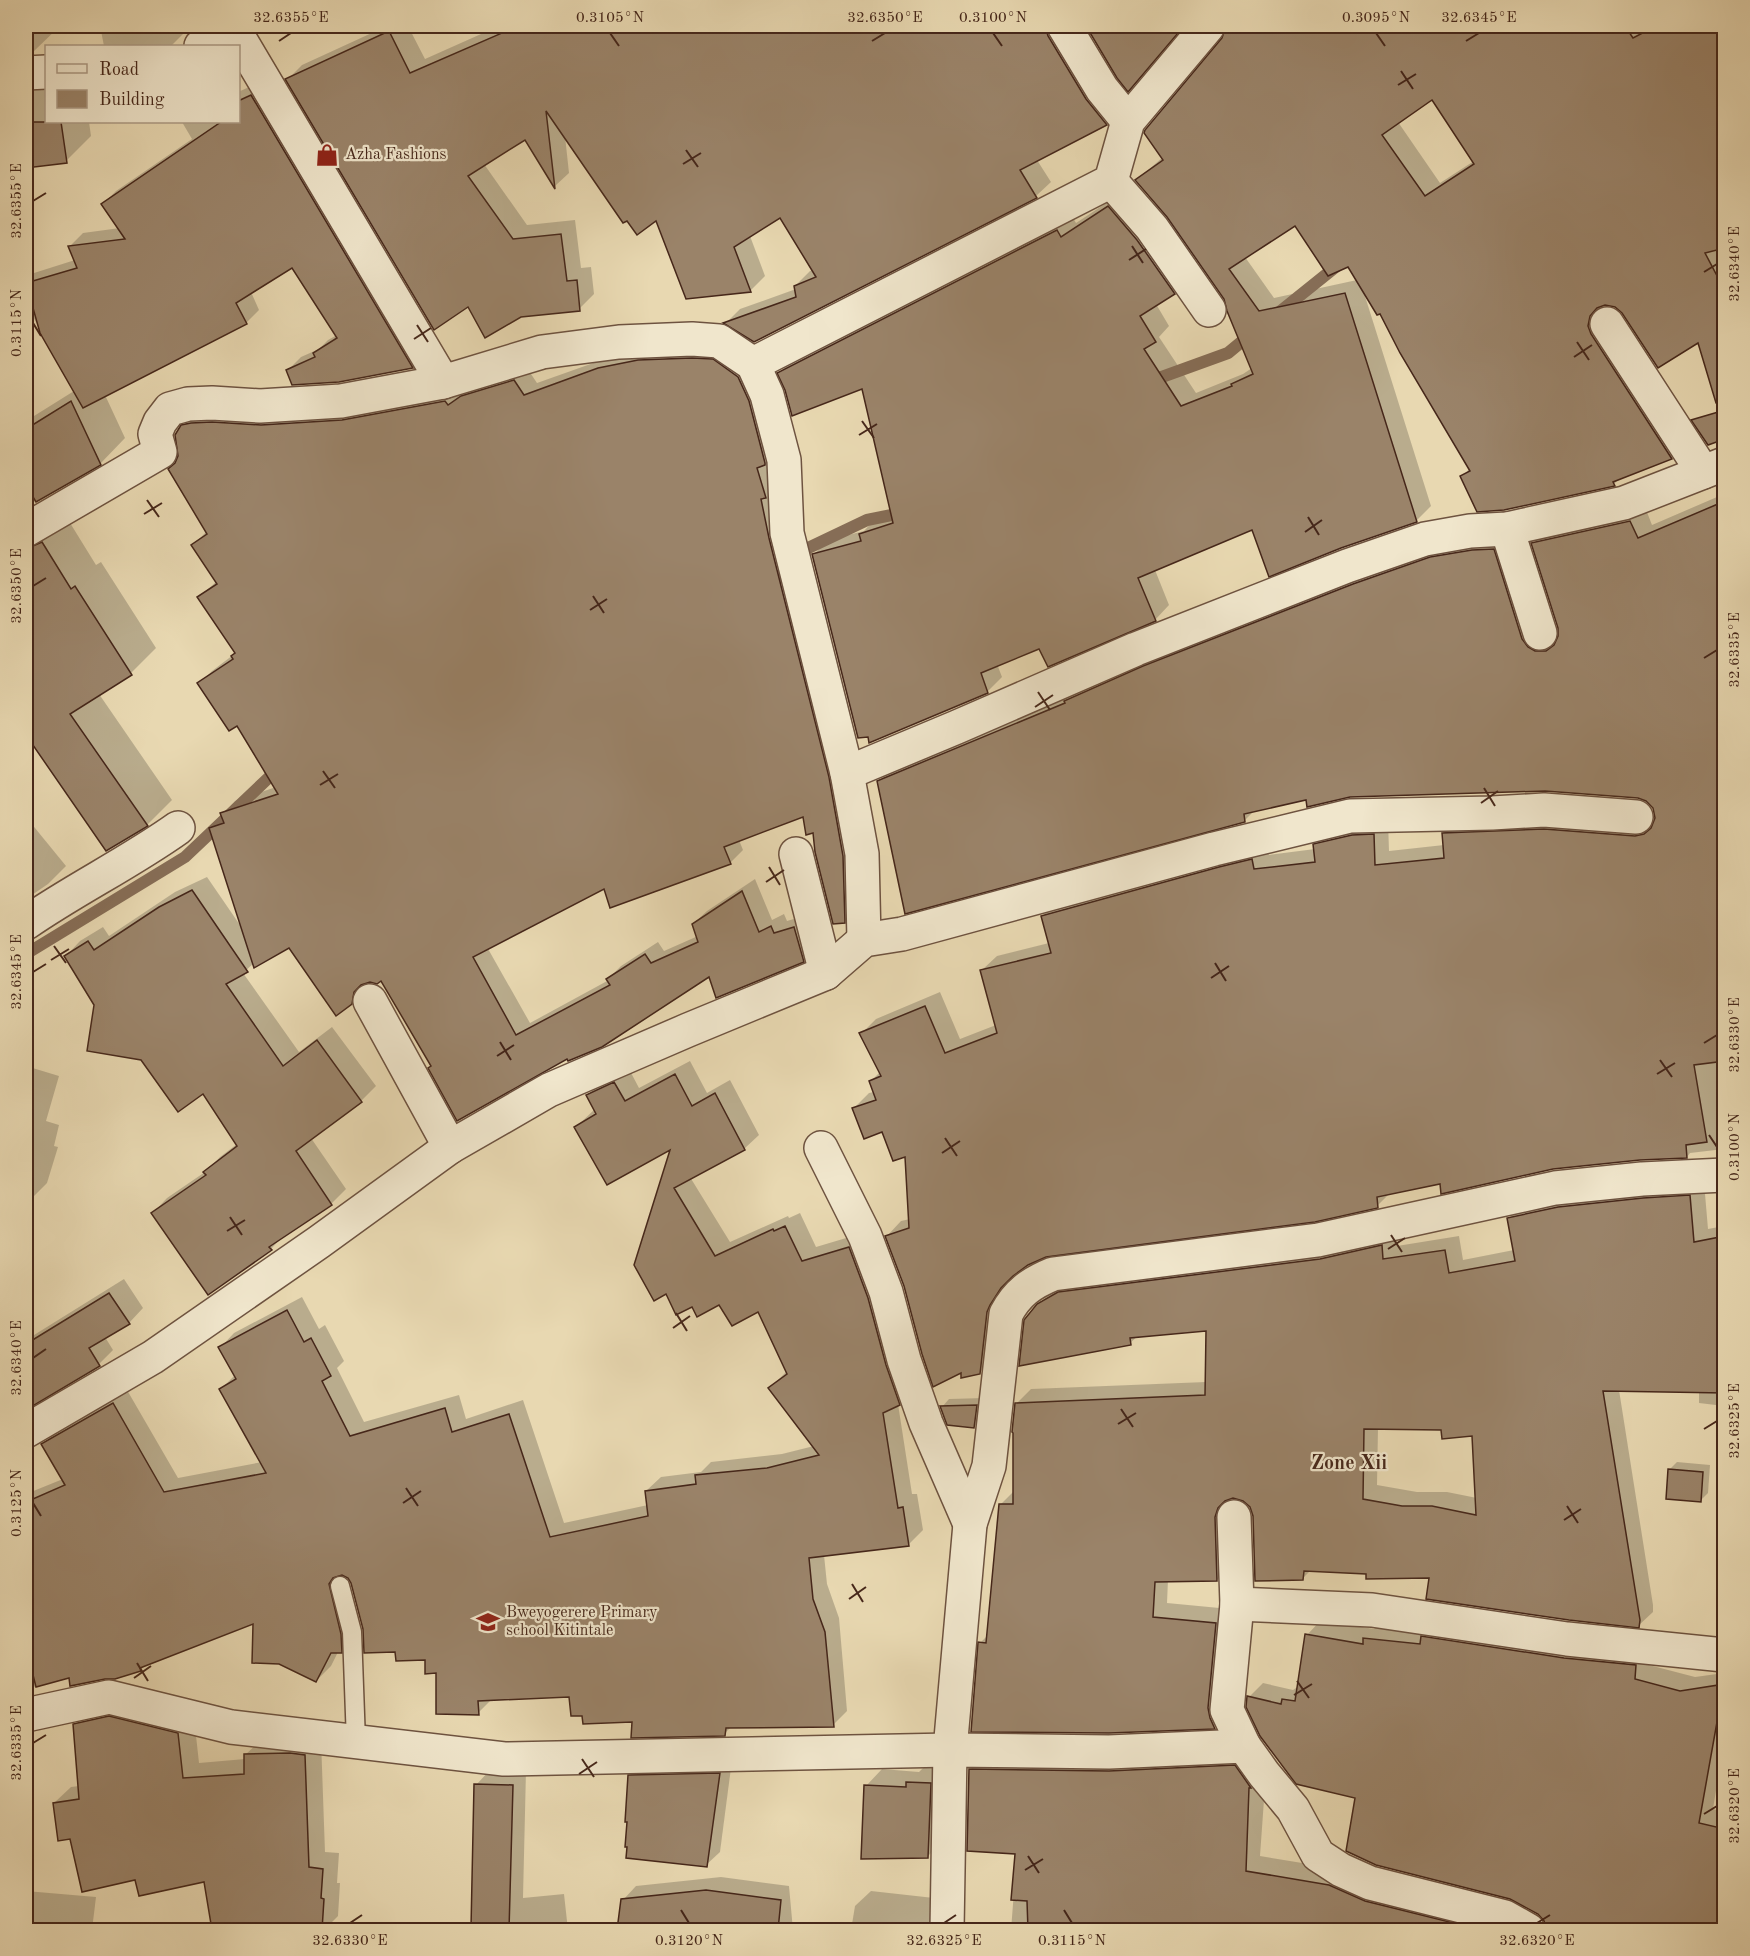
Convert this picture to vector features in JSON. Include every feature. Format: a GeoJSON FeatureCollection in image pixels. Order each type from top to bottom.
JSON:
{"type":"FeatureCollection","features":[{"type":"Feature","properties":{"kind":"street"},"geometry":{"type":"LineString","coordinates":[[202,45],[214,35],[219,26]]}},
{"type":"Feature","properties":{"kind":"street"},"geometry":{"type":"LineString","coordinates":[[232,26],[442,382]]}},
{"type":"Feature","properties":{"kind":"street"},"geometry":{"type":"LineString","coordinates":[[1064,26],[1102,88],[1128,121]]}},
{"type":"Feature","properties":{"kind":"street"},"geometry":{"type":"LineString","coordinates":[[753,364],[1112,181],[1128,121],[1208,26]]}},
{"type":"Feature","properties":{"kind":"street"},"geometry":{"type":"LineString","coordinates":[[26,73],[45,72]]}},
{"type":"Feature","properties":{"kind":"street"},"geometry":{"type":"LineString","coordinates":[[1112,181],[1152,228],[1209,310]]}},
{"type":"Feature","properties":{"kind":"street"},"geometry":{"type":"LineString","coordinates":[[847,773],[1136,650],[1347,566],[1425,539],[1470,531],[1507,529],[1624,503],[1714,468],[1607,324]]}},
{"type":"Feature","properties":{"kind":"street"},"geometry":{"type":"LineString","coordinates":[[26,530],[160,452],[155,434],[170,408],[212,402],[260,406],[341,401],[442,382],[543,352],[619,342],[692,339],[719,341],[753,364],[767,395],[784,460],[787,533],[847,773],[862,854],[864,940]]}},
{"type":"Feature","properties":{"kind":"street"},"geometry":{"type":"LineString","coordinates":[[1507,529],[1540,633]]}},
{"type":"Feature","properties":{"kind":"street"},"geometry":{"type":"LineString","coordinates":[[26,1431],[153,1358],[450,1147],[549,1090],[826,973],[864,940],[902,934],[1214,849],[1350,816],[1544,810],[1636,817]]}},
{"type":"Feature","properties":{"kind":"street"},"geometry":{"type":"LineString","coordinates":[[26,923],[50,906],[150,848],[178,828]]}},
{"type":"Feature","properties":{"kind":"street"},"geometry":{"type":"LineString","coordinates":[[796,854],[826,973]]}},
{"type":"Feature","properties":{"kind":"street"},"geometry":{"type":"LineString","coordinates":[[370,1001],[450,1147]]}},
{"type":"Feature","properties":{"kind":"street"},"geometry":{"type":"LineString","coordinates":[[821,1148],[865,1236],[886,1292],[904,1360],[926,1423],[970,1524]]}},
{"type":"Feature","properties":{"kind":"street"},"geometry":{"type":"LineString","coordinates":[[947,1930],[950,1750],[970,1524],[989,1466],[1006,1314],[1013,1301],[1024,1289],[1053,1274],[1318,1240],[1555,1188],[1642,1179],[1725,1175]]}},
{"type":"Feature","properties":{"kind":"street"},"geometry":{"type":"LineString","coordinates":[[1234,1517],[1237,1604],[1227,1710],[1244,1746],[1293,1809],[1318,1856],[1370,1884],[1505,1917],[1528,1930]]}},
{"type":"Feature","properties":{"kind":"street"},"geometry":{"type":"LineString","coordinates":[[1237,1604],[1372,1610],[1567,1639],[1725,1655]]}},
{"type":"Feature","properties":{"kind":"street"},"geometry":{"type":"LineString","coordinates":[[26,1715],[109,1697],[231,1727],[504,1759],[950,1750],[1109,1752],[1244,1746]]}},
{"type":"Feature","properties":{"kind":"lane"},"geometry":{"type":"LineString","coordinates":[[340,1586],[352,1632],[356,1742]]}},
{"type":"Feature","properties":{"kind":"building"},"geometry":{"type":"Polygon","coordinates":[[[518,26],[1045,26],[1048,36],[1086,99],[1107,125],[1020,170],[1037,198],[754,342],[723,323],[796,297],[794,286],[816,277],[780,218],[734,247],[751,292],[686,299],[656,221],[637,235],[627,221],[623,223],[546,111],[555,189],[525,140],[468,176],[513,239],[561,234],[567,281],[577,280],[580,311],[521,317],[485,338],[468,307],[434,330],[285,79],[389,31],[410,73],[518,26]]]}},
{"type":"Feature","properties":{"kind":"building"},"geometry":{"type":"Polygon","coordinates":[[[1086,26],[1184,26],[1128,92],[1086,26]]]}},
{"type":"Feature","properties":{"kind":"building"},"geometry":{"type":"Polygon","coordinates":[[[1226,26],[1625,26],[1633,38],[1656,26],[1717,26],[1725,43],[1725,248],[1705,253],[1725,291],[1725,402],[1716,403],[1698,343],[1658,368],[1622,313],[1615,307],[1605,305],[1597,308],[1590,316],[1588,326],[1591,334],[1672,459],[1613,482],[1615,486],[1504,510],[1477,512],[1460,476],[1470,471],[1400,353],[1380,314],[1377,315],[1348,267],[1328,276],[1295,226],[1229,269],[1259,311],[1345,293],[1417,522],[1341,548],[1269,577],[1252,530],[1138,578],[1156,621],[1048,667],[1039,649],[981,673],[988,693],[869,743],[868,737],[858,738],[812,554],[861,541],[859,534],[893,523],[862,389],[792,416],[785,390],[777,373],[1057,230],[1061,237],[1108,206],[1137,240],[1175,294],[1140,316],[1156,342],[1144,349],[1181,406],[1232,386],[1231,384],[1253,374],[1224,299],[1167,217],[1135,180],[1163,160],[1144,133],[1145,130],[1222,38],[1226,26]],[[1432,100],[1382,135],[1425,196],[1474,164],[1432,100]]]}},
{"type":"Feature","properties":{"kind":"building"},"geometry":{"type":"Polygon","coordinates":[[[251,95],[413,368],[339,382],[292,385],[286,370],[315,357],[313,353],[337,338],[292,268],[236,303],[247,324],[83,408],[40,333],[26,283],[77,268],[68,246],[125,239],[101,204],[220,123],[240,123],[240,100],[251,95]]]}},
{"type":"Feature","properties":{"kind":"building"},"geometry":{"type":"Polygon","coordinates":[[[26,122],[61,123],[67,163],[26,168],[26,122]]]}},
{"type":"Feature","properties":{"kind":"building"},"geometry":{"type":"Polygon","coordinates":[[[713,359],[738,377],[749,401],[765,463],[757,468],[766,498],[761,499],[769,538],[829,777],[843,856],[845,923],[833,924],[815,852],[813,833],[806,835],[803,817],[724,847],[731,864],[610,908],[604,889],[473,957],[516,1035],[610,985],[606,979],[645,954],[651,963],[698,942],[692,924],[742,891],[759,932],[771,926],[774,933],[794,927],[804,962],[716,998],[709,977],[602,1047],[568,1061],[567,1059],[457,1121],[428,1068],[431,1066],[381,981],[377,984],[370,982],[361,985],[354,992],[352,1004],[336,1016],[289,948],[254,968],[209,828],[224,823],[220,813],[278,794],[237,726],[229,731],[197,683],[233,659],[231,656],[235,653],[197,597],[217,584],[191,545],[207,534],[168,469],[175,463],[178,456],[175,435],[181,425],[191,423],[261,425],[342,420],[445,401],[448,405],[461,396],[514,380],[524,395],[598,368],[638,360],[713,359]]]}},
{"type":"Feature","properties":{"kind":"building"},"geometry":{"type":"Polygon","coordinates":[[[71,401],[101,465],[36,502],[26,485],[26,429],[71,401]]]}},
{"type":"Feature","properties":{"kind":"building"},"geometry":{"type":"Polygon","coordinates":[[[1725,410],[1725,439],[1708,445],[1691,420],[1725,410]]]}},
{"type":"Feature","properties":{"kind":"building"},"geometry":{"type":"Polygon","coordinates":[[[1725,501],[1725,1026],[1719,1028],[1725,1061],[1694,1065],[1707,1142],[1686,1145],[1687,1158],[1640,1160],[1553,1169],[1441,1194],[1440,1184],[1377,1197],[1378,1208],[1315,1222],[1046,1257],[1028,1265],[1013,1276],[1001,1288],[990,1305],[987,1312],[980,1374],[961,1378],[961,1373],[933,1387],[904,1286],[885,1236],[909,1228],[905,1157],[893,1161],[882,1132],[864,1139],[852,1108],[876,1100],[869,1081],[881,1076],[859,1033],[925,1006],[945,1053],[997,1033],[980,970],[1051,953],[1041,916],[1219,867],[1252,859],[1254,869],[1315,862],[1313,844],[1352,835],[1374,834],[1375,865],[1444,858],[1442,833],[1544,829],[1635,836],[1644,834],[1651,828],[1655,818],[1653,808],[1646,801],[1638,798],[1545,791],[1350,797],[1307,807],[1306,800],[1244,814],[1245,822],[905,914],[877,781],[1065,703],[1064,701],[1143,666],[1353,584],[1430,557],[1494,549],[1522,639],[1528,647],[1535,651],[1546,651],[1554,645],[1558,636],[1558,628],[1531,543],[1630,521],[1638,538],[1725,501]]]}},
{"type":"Feature","properties":{"kind":"building"},"geometry":{"type":"Polygon","coordinates":[[[42,542],[71,589],[75,586],[132,675],[70,714],[148,826],[106,851],[26,735],[26,549],[42,542]]]}},
{"type":"Feature","properties":{"kind":"building"},"geometry":{"type":"Polygon","coordinates":[[[192,890],[248,972],[226,984],[283,1066],[317,1040],[362,1102],[296,1151],[332,1205],[269,1247],[272,1250],[208,1295],[151,1213],[206,1175],[203,1172],[237,1146],[203,1094],[178,1112],[141,1060],[87,1051],[94,1005],[64,956],[88,941],[94,950],[159,907],[192,890]]]}},
{"type":"Feature","properties":{"kind":"building"},"geometry":{"type":"Polygon","coordinates":[[[675,1074],[692,1106],[715,1093],[745,1150],[674,1188],[715,1256],[773,1229],[774,1231],[785,1226],[802,1261],[849,1247],[868,1298],[886,1365],[900,1405],[883,1413],[898,1508],[903,1507],[909,1546],[809,1558],[813,1599],[825,1632],[834,1727],[726,1728],[725,1736],[631,1738],[632,1722],[583,1724],[582,1716],[571,1716],[569,1697],[478,1701],[479,1715],[436,1714],[436,1673],[425,1674],[425,1660],[396,1661],[395,1652],[364,1653],[363,1629],[351,1583],[342,1575],[333,1578],[329,1584],[341,1634],[342,1653],[331,1653],[316,1682],[279,1664],[252,1663],[253,1624],[140,1668],[141,1671],[115,1679],[70,1686],[69,1678],[36,1687],[26,1647],[26,1502],[65,1485],[41,1444],[113,1403],[164,1492],[266,1473],[219,1389],[236,1379],[218,1347],[287,1310],[304,1342],[311,1338],[331,1376],[322,1381],[350,1436],[445,1408],[452,1432],[509,1414],[550,1537],[648,1516],[645,1491],[696,1484],[695,1475],[767,1468],[819,1455],[768,1388],[787,1374],[758,1312],[732,1326],[719,1305],[697,1317],[692,1307],[676,1315],[666,1294],[654,1301],[634,1265],[670,1150],[607,1185],[574,1127],[596,1114],[586,1095],[614,1082],[625,1101],[675,1074]]]}},
{"type":"Feature","properties":{"kind":"building"},"geometry":{"type":"Polygon","coordinates":[[[1690,1195],[1694,1242],[1725,1236],[1725,1393],[1603,1391],[1640,1620],[1639,1628],[1426,1599],[1429,1578],[1366,1579],[1366,1574],[1304,1571],[1303,1580],[1255,1581],[1253,1516],[1250,1507],[1243,1501],[1233,1498],[1225,1501],[1218,1508],[1215,1517],[1217,1581],[1155,1582],[1153,1617],[1216,1623],[1208,1708],[1215,1729],[1109,1733],[971,1732],[978,1642],[986,1643],[999,1504],[1013,1504],[1012,1432],[1015,1403],[1205,1395],[1206,1331],[1130,1338],[1131,1345],[1019,1366],[1024,1320],[1037,1304],[1058,1292],[1320,1259],[1382,1245],[1383,1259],[1445,1250],[1449,1273],[1515,1261],[1507,1218],[1558,1207],[1690,1195]],[[1364,1429],[1363,1499],[1402,1506],[1432,1506],[1476,1515],[1472,1436],[1442,1439],[1441,1430],[1364,1429]]]}},
{"type":"Feature","properties":{"kind":"building"},"geometry":{"type":"Polygon","coordinates":[[[109,1293],[130,1324],[89,1348],[100,1366],[26,1410],[26,1344],[109,1293]]]}},
{"type":"Feature","properties":{"kind":"building"},"geometry":{"type":"Polygon","coordinates":[[[977,1405],[974,1428],[947,1425],[940,1406],[977,1405]]]}},
{"type":"Feature","properties":{"kind":"building"},"geometry":{"type":"Polygon","coordinates":[[[1668,1469],[1703,1472],[1701,1502],[1666,1499],[1668,1469]]]}},
{"type":"Feature","properties":{"kind":"building"},"geometry":{"type":"Polygon","coordinates":[[[1305,1634],[1363,1644],[1363,1638],[1420,1644],[1421,1636],[1564,1658],[1636,1665],[1635,1679],[1680,1691],[1725,1684],[1725,1721],[1717,1722],[1699,1823],[1725,1829],[1725,1930],[1547,1930],[1538,1914],[1510,1899],[1376,1865],[1346,1851],[1355,1798],[1296,1784],[1260,1736],[1246,1707],[1247,1696],[1281,1704],[1282,1699],[1295,1701],[1305,1634]]]}},
{"type":"Feature","properties":{"kind":"building"},"geometry":{"type":"Polygon","coordinates":[[[109,1716],[178,1733],[183,1778],[244,1774],[244,1754],[305,1755],[309,1867],[323,1869],[322,1930],[212,1930],[204,1882],[139,1896],[135,1880],[82,1892],[70,1839],[58,1841],[53,1803],[79,1799],[73,1724],[109,1716]]]}},
{"type":"Feature","properties":{"kind":"building"},"geometry":{"type":"Polygon","coordinates":[[[1235,1765],[1251,1788],[1249,1788],[1246,1871],[1329,1885],[1365,1901],[1482,1930],[1271,1930],[1230,1924],[1228,1930],[1028,1930],[1027,1901],[1011,1900],[1015,1854],[967,1851],[969,1769],[1109,1771],[1235,1765]]]}},
{"type":"Feature","properties":{"kind":"building"},"geometry":{"type":"Polygon","coordinates":[[[720,1773],[707,1867],[626,1858],[627,1822],[625,1822],[628,1775],[720,1773]]]}},
{"type":"Feature","properties":{"kind":"building"},"geometry":{"type":"Polygon","coordinates":[[[906,1782],[931,1783],[928,1858],[861,1859],[864,1785],[906,1787],[906,1782]]]}},
{"type":"Feature","properties":{"kind":"building"},"geometry":{"type":"Polygon","coordinates":[[[474,1784],[513,1785],[509,1930],[471,1927],[474,1784]]]}},
{"type":"Feature","properties":{"kind":"building"},"geometry":{"type":"Polygon","coordinates":[[[706,1890],[781,1900],[778,1930],[617,1930],[621,1899],[706,1890]]]}},
{"type":"Feature","properties":{"kind":"waterway"},"geometry":{"type":"LineString","coordinates":[[1277,314],[1338,265]]}},
{"type":"Feature","properties":{"kind":"waterway"},"geometry":{"type":"LineString","coordinates":[[1148,382],[1228,353],[1251,334]]}},
{"type":"Feature","properties":{"kind":"waterway"},"geometry":{"type":"LineString","coordinates":[[764,583],[780,577],[804,550],[867,520],[906,512]]}},
{"type":"Feature","properties":{"kind":"waterway"},"geometry":{"type":"LineString","coordinates":[[26,954],[185,857],[280,767]]}},
{"type":"Feature","properties":{"kind":"place","name":"Azha Fashions"},"geometry":{"type":"Point","coordinates":[327,155]}},
{"type":"Feature","properties":{"kind":"place","name":"Bweyogerere Primary school Kitintale"},"geometry":{"type":"Point","coordinates":[488,1622]}},
{"type":"Feature","properties":{"kind":"district","name":"Zone Xii"},"geometry":{"type":"Point","coordinates":[1349,1464]}}]}
